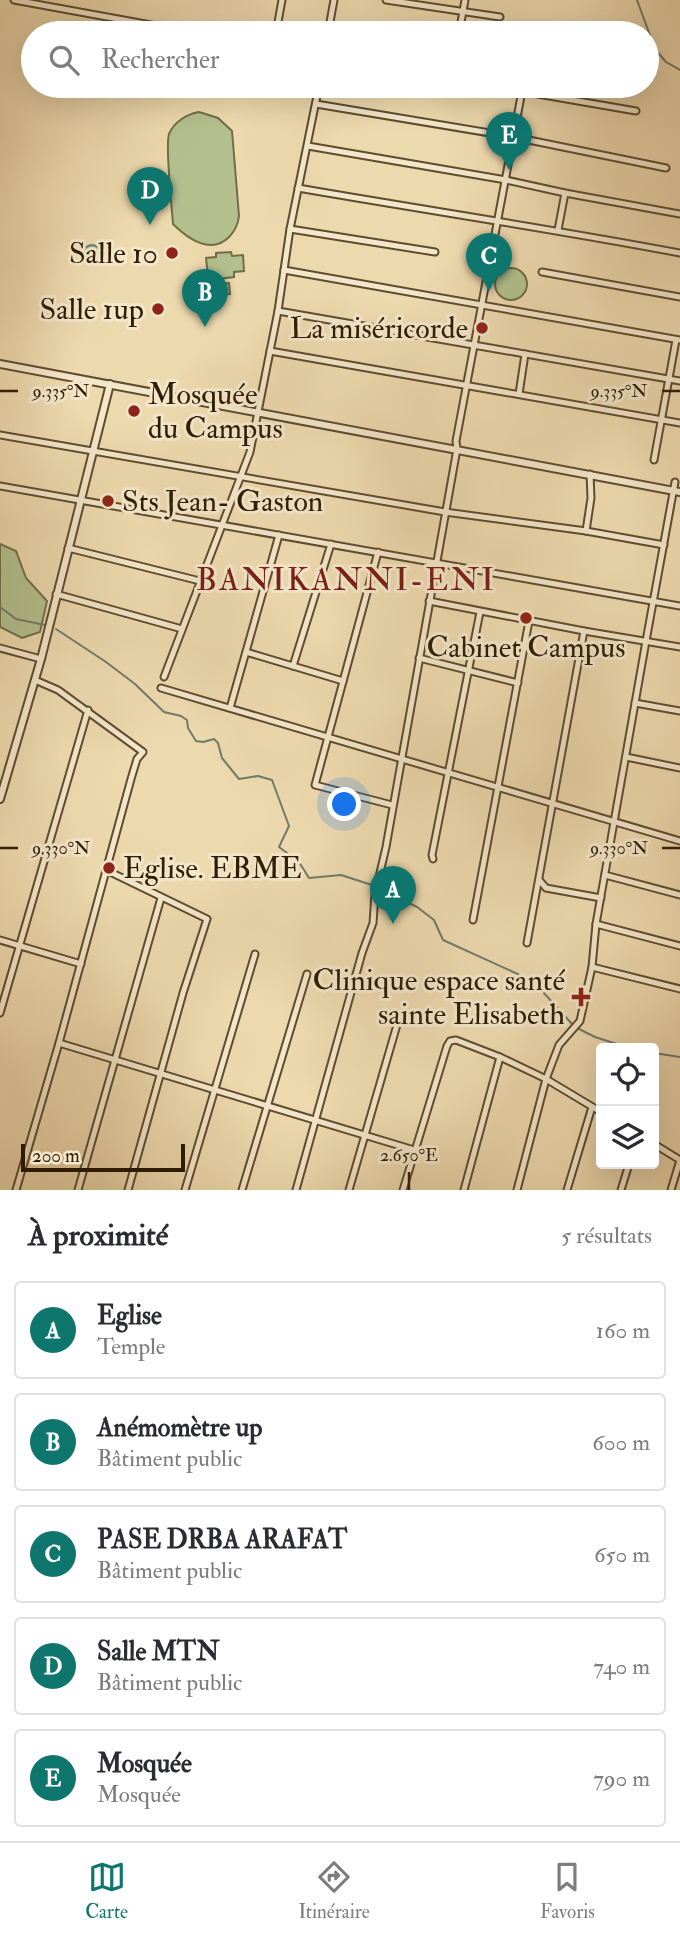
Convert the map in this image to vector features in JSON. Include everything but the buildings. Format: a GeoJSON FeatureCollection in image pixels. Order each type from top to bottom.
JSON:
{"type":"FeatureCollection","features":[{"type":"Feature","properties":{"kind":"street"},"geometry":{"type":"LineString","coordinates":[[14,0],[38,2],[134,21]]}},
{"type":"Feature","properties":{"kind":"street"},"geometry":{"type":"LineString","coordinates":[[278,21],[282,0]]}},
{"type":"Feature","properties":{"kind":"street"},"geometry":{"type":"LineString","coordinates":[[330,21],[334,0]]}},
{"type":"Feature","properties":{"kind":"street"},"geometry":{"type":"LineString","coordinates":[[386,0],[500,17]]}},
{"type":"Feature","properties":{"kind":"street"},"geometry":{"type":"LineString","coordinates":[[461,21],[465,0]]}},
{"type":"Feature","properties":{"kind":"street"},"geometry":{"type":"LineString","coordinates":[[164,677],[250,452],[278,312],[290,229],[317,98]]}},
{"type":"Feature","properties":{"kind":"street"},"geometry":{"type":"LineString","coordinates":[[296,1190],[362,953],[373,923],[375,894],[457,449],[456,441],[521,98]]}},
{"type":"Feature","properties":{"kind":"street"},"geometry":{"type":"LineString","coordinates":[[562,98],[636,111]]}},
{"type":"Feature","properties":{"kind":"street"},"geometry":{"type":"LineString","coordinates":[[316,104],[514,137],[666,168]]}},
{"type":"Feature","properties":{"kind":"street"},"geometry":{"type":"LineString","coordinates":[[308,146],[506,180],[680,214]]}},
{"type":"Feature","properties":{"kind":"street"},"geometry":{"type":"LineString","coordinates":[[298,188],[558,230],[680,253]]}},
{"type":"Feature","properties":{"kind":"street"},"geometry":{"type":"LineString","coordinates":[[558,230],[565,193]]}},
{"type":"Feature","properties":{"kind":"street"},"geometry":{"type":"LineString","coordinates":[[290,229],[435,252]]}},
{"type":"Feature","properties":{"kind":"street"},"geometry":{"type":"LineString","coordinates":[[284,270],[678,340],[654,460]]}},
{"type":"Feature","properties":{"kind":"street"},"geometry":{"type":"LineString","coordinates":[[542,272],[680,297]]}},
{"type":"Feature","properties":{"kind":"street"},"geometry":{"type":"LineString","coordinates":[[278,312],[680,382]]}},
{"type":"Feature","properties":{"kind":"street"},"geometry":{"type":"LineString","coordinates":[[270,351],[680,423]]}},
{"type":"Feature","properties":{"kind":"street"},"geometry":{"type":"LineString","coordinates":[[519,394],[525,355]]}},
{"type":"Feature","properties":{"kind":"street"},"geometry":{"type":"LineString","coordinates":[[0,365],[677,491]]}},
{"type":"Feature","properties":{"kind":"street"},"geometry":{"type":"LineString","coordinates":[[0,799],[41,659],[110,384]]}},
{"type":"Feature","properties":{"kind":"street"},"geometry":{"type":"LineString","coordinates":[[0,436],[445,512],[586,531],[664,545]]}},
{"type":"Feature","properties":{"kind":"street"},"geometry":{"type":"LineString","coordinates":[[586,531],[591,498],[590,474]]}},
{"type":"Feature","properties":{"kind":"street"},"geometry":{"type":"LineString","coordinates":[[517,1190],[546,1079],[561,1042],[578,1024],[592,967],[596,924],[646,641],[672,501],[677,491],[675,482]]}},
{"type":"Feature","properties":{"kind":"street"},"geometry":{"type":"LineString","coordinates":[[0,486],[680,606]]}},
{"type":"Feature","properties":{"kind":"street"},"geometry":{"type":"LineString","coordinates":[[672,501],[680,503]]}},
{"type":"Feature","properties":{"kind":"street"},"geometry":{"type":"LineString","coordinates":[[230,708],[279,535]]}},
{"type":"Feature","properties":{"kind":"street"},"geometry":{"type":"LineString","coordinates":[[293,666],[331,544]]}},
{"type":"Feature","properties":{"kind":"street"},"geometry":{"type":"LineString","coordinates":[[68,548],[200,582]]}},
{"type":"Feature","properties":{"kind":"street"},"geometry":{"type":"LineString","coordinates":[[378,552],[315,785],[392,805]]}},
{"type":"Feature","properties":{"kind":"street"},"geometry":{"type":"LineString","coordinates":[[56,594],[182,629]]}},
{"type":"Feature","properties":{"kind":"street"},"geometry":{"type":"LineString","coordinates":[[429,601],[680,647]]}},
{"type":"Feature","properties":{"kind":"street"},"geometry":{"type":"LineString","coordinates":[[433,859],[480,612]]}},
{"type":"Feature","properties":{"kind":"street"},"geometry":{"type":"LineString","coordinates":[[473,920],[529,621]]}},
{"type":"Feature","properties":{"kind":"street"},"geometry":{"type":"LineString","coordinates":[[527,943],[584,631]]}},
{"type":"Feature","properties":{"kind":"street"},"geometry":{"type":"LineString","coordinates":[[0,648],[41,659]]}},
{"type":"Feature","properties":{"kind":"street"},"geometry":{"type":"LineString","coordinates":[[246,652],[343,681]]}},
{"type":"Feature","properties":{"kind":"street"},"geometry":{"type":"LineString","coordinates":[[419,658],[519,683]]}},
{"type":"Feature","properties":{"kind":"street"},"geometry":{"type":"LineString","coordinates":[[16,1190],[137,759],[143,752],[58,690],[35,680]]}},
{"type":"Feature","properties":{"kind":"street"},"geometry":{"type":"LineString","coordinates":[[161,688],[680,841]]}},
{"type":"Feature","properties":{"kind":"street"},"geometry":{"type":"LineString","coordinates":[[635,703],[680,711]]}},
{"type":"Feature","properties":{"kind":"street"},"geometry":{"type":"LineString","coordinates":[[0,1013],[88,710]]}},
{"type":"Feature","properties":{"kind":"street"},"geometry":{"type":"LineString","coordinates":[[626,757],[680,768]]}},
{"type":"Feature","properties":{"kind":"street"},"geometry":{"type":"LineString","coordinates":[[106,870],[207,919],[180,1001],[128,1190]]}},
{"type":"Feature","properties":{"kind":"street"},"geometry":{"type":"LineString","coordinates":[[605,874],[680,895]]}},
{"type":"Feature","properties":{"kind":"street"},"geometry":{"type":"LineString","coordinates":[[539,880],[546,888],[601,898]]}},
{"type":"Feature","properties":{"kind":"street"},"geometry":{"type":"LineString","coordinates":[[78,1190],[161,898]]}},
{"type":"Feature","properties":{"kind":"street"},"geometry":{"type":"LineString","coordinates":[[596,924],[680,946]]}},
{"type":"Feature","properties":{"kind":"street"},"geometry":{"type":"LineString","coordinates":[[0,940],[81,964]]}},
{"type":"Feature","properties":{"kind":"street"},"geometry":{"type":"LineString","coordinates":[[185,1190],[255,954]]}},
{"type":"Feature","properties":{"kind":"street"},"geometry":{"type":"LineString","coordinates":[[592,967],[680,989]]}},
{"type":"Feature","properties":{"kind":"street"},"geometry":{"type":"LineString","coordinates":[[242,1190],[307,974]]}},
{"type":"Feature","properties":{"kind":"street"},"geometry":{"type":"LineString","coordinates":[[349,1190],[399,1018]]}},
{"type":"Feature","properties":{"kind":"street"},"geometry":{"type":"LineString","coordinates":[[403,1190],[450,1041],[456,1040],[500,1057],[546,1079],[596,1109]]}},
{"type":"Feature","properties":{"kind":"street"},"geometry":{"type":"LineString","coordinates":[[59,1043],[414,1150]]}},
{"type":"Feature","properties":{"kind":"street"},"geometry":{"type":"LineString","coordinates":[[464,1190],[500,1057]]}},
{"type":"Feature","properties":{"kind":"street"},"geometry":{"type":"LineString","coordinates":[[567,1190],[592,1107]]}},
{"type":"Feature","properties":{"kind":"street"},"geometry":{"type":"LineString","coordinates":[[659,1147],[680,1160],[671,1190]]}},
{"type":"Feature","properties":{"kind":"street"},"geometry":{"type":"LineString","coordinates":[[621,1190],[627,1169]]}},
{"type":"Feature","properties":{"kind":"green space"},"geometry":{"type":"Polygon","coordinates":[[[199,112],[218,118],[232,131],[239,219],[231,235],[215,245],[200,243],[173,224],[168,164],[169,134],[181,119],[199,112]]]}},
{"type":"Feature","properties":{"kind":"green space"},"geometry":{"type":"Polygon","coordinates":[[[231,252],[232,256],[243,255],[244,271],[234,272],[234,277],[218,279],[218,275],[208,276],[206,258],[216,257],[216,253],[231,252]]]}},
{"type":"Feature","properties":{"kind":"green space"},"geometry":{"type":"Polygon","coordinates":[[[511,268],[522,273],[527,284],[522,295],[511,300],[500,295],[495,284],[500,273],[511,268]]]}},
{"type":"Feature","properties":{"kind":"green space"},"geometry":{"type":"Polygon","coordinates":[[[229,283],[230,294],[210,296],[208,284],[229,283]]]}},
{"type":"Feature","properties":{"kind":"green space"},"geometry":{"type":"Polygon","coordinates":[[[0,544],[16,551],[26,578],[47,601],[40,632],[22,638],[0,627],[0,544]]]}},
{"type":"Feature","properties":{"kind":"water"},"geometry":{"type":"Polygon","coordinates":[[[92,245],[98,248],[101,254],[98,260],[92,263],[86,260],[83,254],[86,248],[92,245]]]}},
{"type":"Feature","properties":{"kind":"waterway"},"geometry":{"type":"LineString","coordinates":[[637,0],[645,21]]}},
{"type":"Feature","properties":{"kind":"waterway"},"geometry":{"type":"LineString","coordinates":[[659,54],[666,62],[680,70]]}},
{"type":"Feature","properties":{"kind":"waterway"},"geometry":{"type":"LineString","coordinates":[[0,607],[16,619],[45,625]]}},
{"type":"Feature","properties":{"kind":"waterway"},"geometry":{"type":"LineString","coordinates":[[56,629],[135,684],[164,712],[187,720],[188,728],[196,741],[214,739],[218,743],[222,758],[239,779],[258,776],[272,780],[289,826],[279,847],[299,862],[309,878],[341,875],[375,886],[417,907],[434,920],[443,940],[533,981],[573,1025]]}},
{"type":"Feature","properties":{"kind":"waterway"},"geometry":{"type":"LineString","coordinates":[[577,1028],[614,1043]]}},
{"type":"Feature","properties":{"kind":"waterway"},"geometry":{"type":"LineString","coordinates":[[659,1054],[680,1057]]}},
{"type":"Feature","properties":{"kind":"place","name":"Mosquée"},"geometry":{"type":"Point","coordinates":[509,170]}},
{"type":"Feature","properties":{"kind":"place","name":"Salle MTN"},"geometry":{"type":"Point","coordinates":[150,225]}},
{"type":"Feature","properties":{"kind":"place","name":"Salle 10"},"geometry":{"type":"Point","coordinates":[172,253]}},
{"type":"Feature","properties":{"kind":"place","name":"PASE DRBA ARAFAT"},"geometry":{"type":"Point","coordinates":[489,291]}},
{"type":"Feature","properties":{"kind":"place","name":"Salle 1up"},"geometry":{"type":"Point","coordinates":[158,309]}},
{"type":"Feature","properties":{"kind":"place","name":"Anémomètre up"},"geometry":{"type":"Point","coordinates":[205,327]}},
{"type":"Feature","properties":{"kind":"place","name":"La miséricorde"},"geometry":{"type":"Point","coordinates":[482,328]}},
{"type":"Feature","properties":{"kind":"place","name":"Mosquée du Campus"},"geometry":{"type":"Point","coordinates":[134,411]}},
{"type":"Feature","properties":{"kind":"place","name":"Sts Jean- Gaston"},"geometry":{"type":"Point","coordinates":[108,501]}},
{"type":"Feature","properties":{"kind":"place","name":"Cabinet Campus"},"geometry":{"type":"Point","coordinates":[526,618]}},
{"type":"Feature","properties":{"kind":"place","name":"Eglise. EBME"},"geometry":{"type":"Point","coordinates":[109,868]}},
{"type":"Feature","properties":{"kind":"place","name":"Eglise"},"geometry":{"type":"Point","coordinates":[393,924]}},
{"type":"Feature","properties":{"kind":"place","name":"Clinique espace santé sainte Elisabeth"},"geometry":{"type":"Point","coordinates":[581,997]}},
{"type":"Feature","properties":{"kind":"district","name":"BANIKANNI-ENI"},"geometry":{"type":"Point","coordinates":[346,580]}}]}
